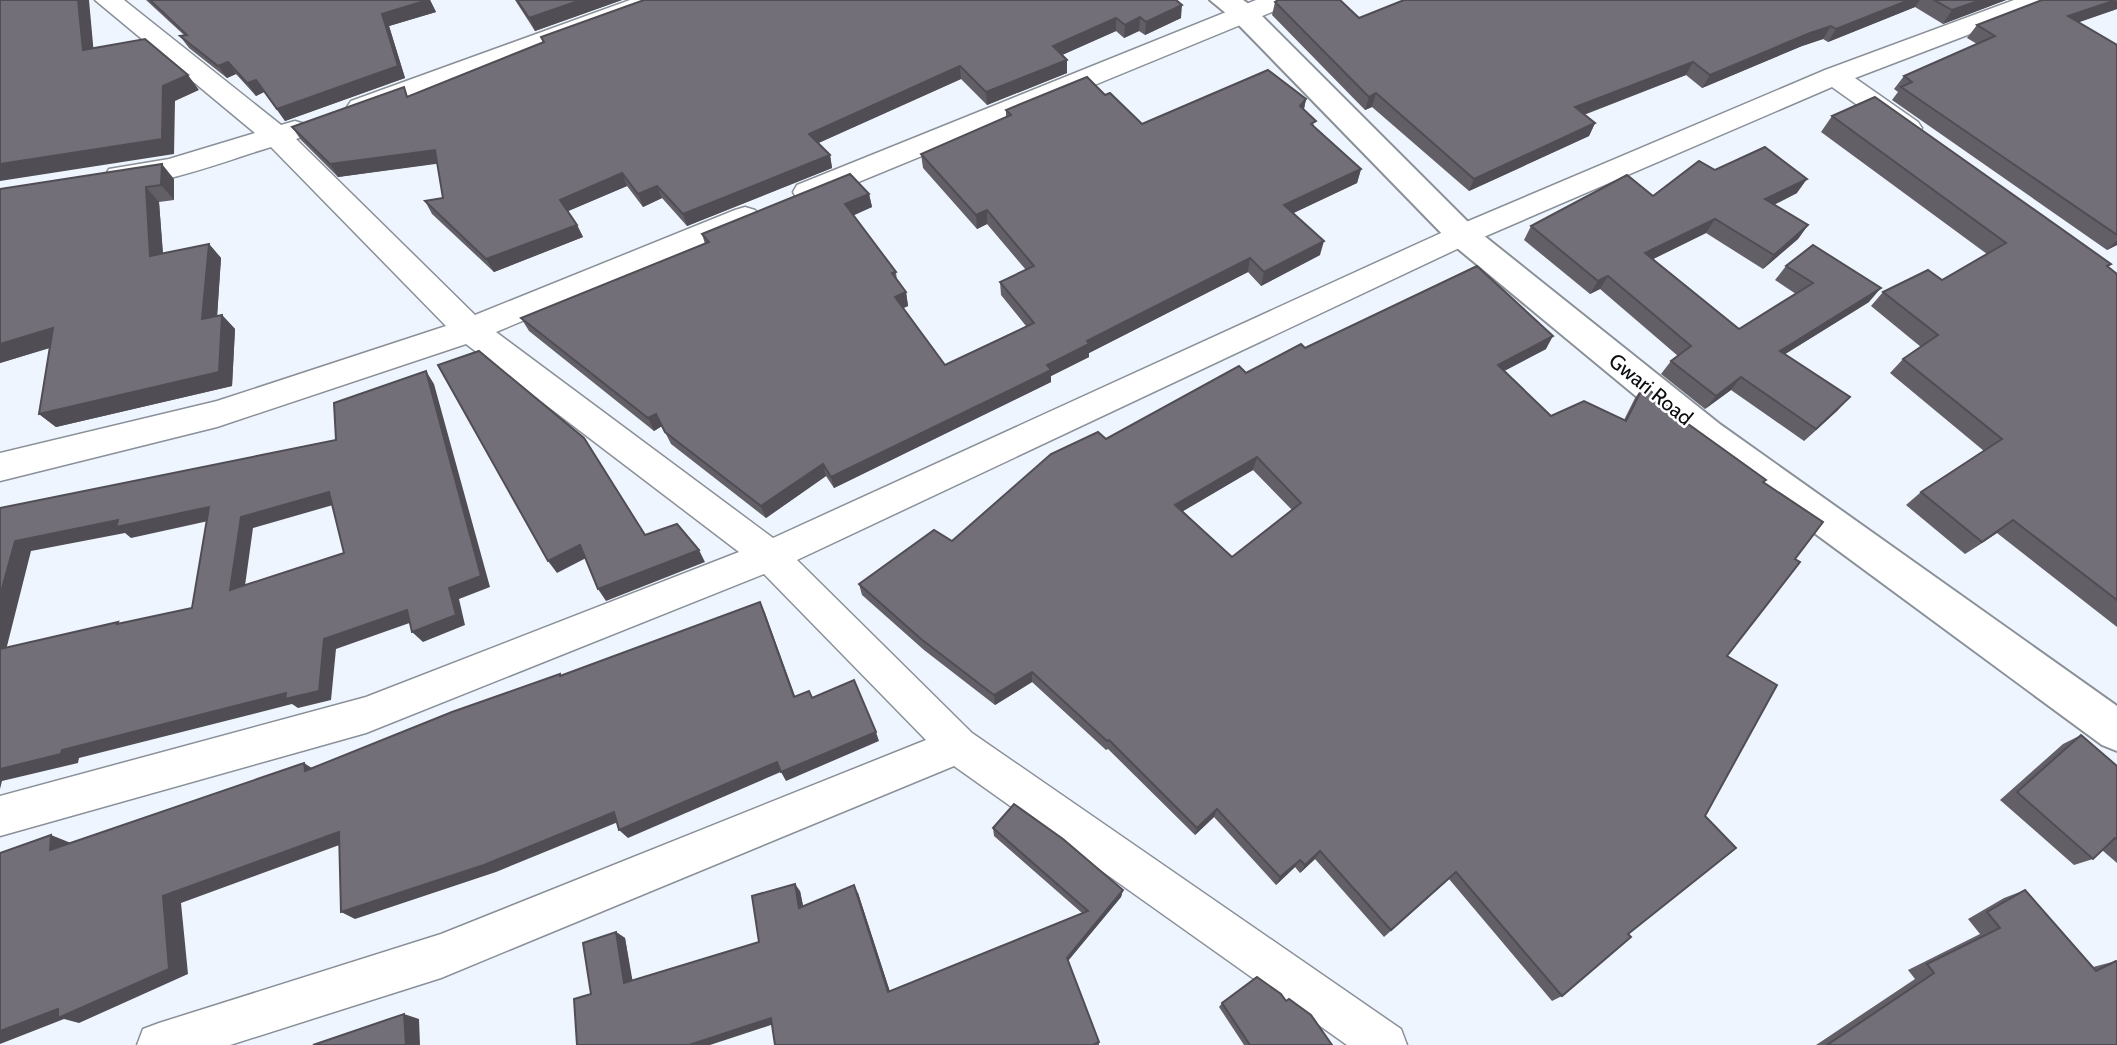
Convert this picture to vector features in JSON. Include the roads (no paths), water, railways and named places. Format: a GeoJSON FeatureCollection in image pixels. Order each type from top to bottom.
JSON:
{"type":"FeatureCollection","features":[{"type":"Feature","properties":{"kind":"street"},"geometry":{"type":"LineString","coordinates":[[108,0],[277,136],[470,330],[770,556],[958,746],[1385,1045]]}},
{"type":"Feature","properties":{"kind":"street"},"geometry":{"type":"LineString","coordinates":[[342,113],[654,0]]}},
{"type":"Feature","properties":{"kind":"street"},"geometry":{"type":"LineString","coordinates":[[0,467],[217,414],[470,330],[773,206],[1234,6],[1280,0]]}},
{"type":"Feature","properties":{"kind":"street"},"geometry":{"type":"LineString","coordinates":[[0,816],[366,715],[770,556],[1462,235],[1834,76],[2037,0]]}},
{"type":"Feature","properties":{"kind":"street","name":"Gwari Road"},"geometry":{"type":"LineString","coordinates":[[1234,6],[1462,235],[1708,435],[2117,731]]}},
{"type":"Feature","properties":{"kind":"street"},"geometry":{"type":"LineString","coordinates":[[1834,76],[1924,140]]}},
{"type":"Feature","properties":{"kind":"street"},"geometry":{"type":"LineString","coordinates":[[92,180],[170,168],[316,122]]}},
{"type":"Feature","properties":{"kind":"street"},"geometry":{"type":"LineString","coordinates":[[159,1045],[440,956],[958,746]]}}]}
